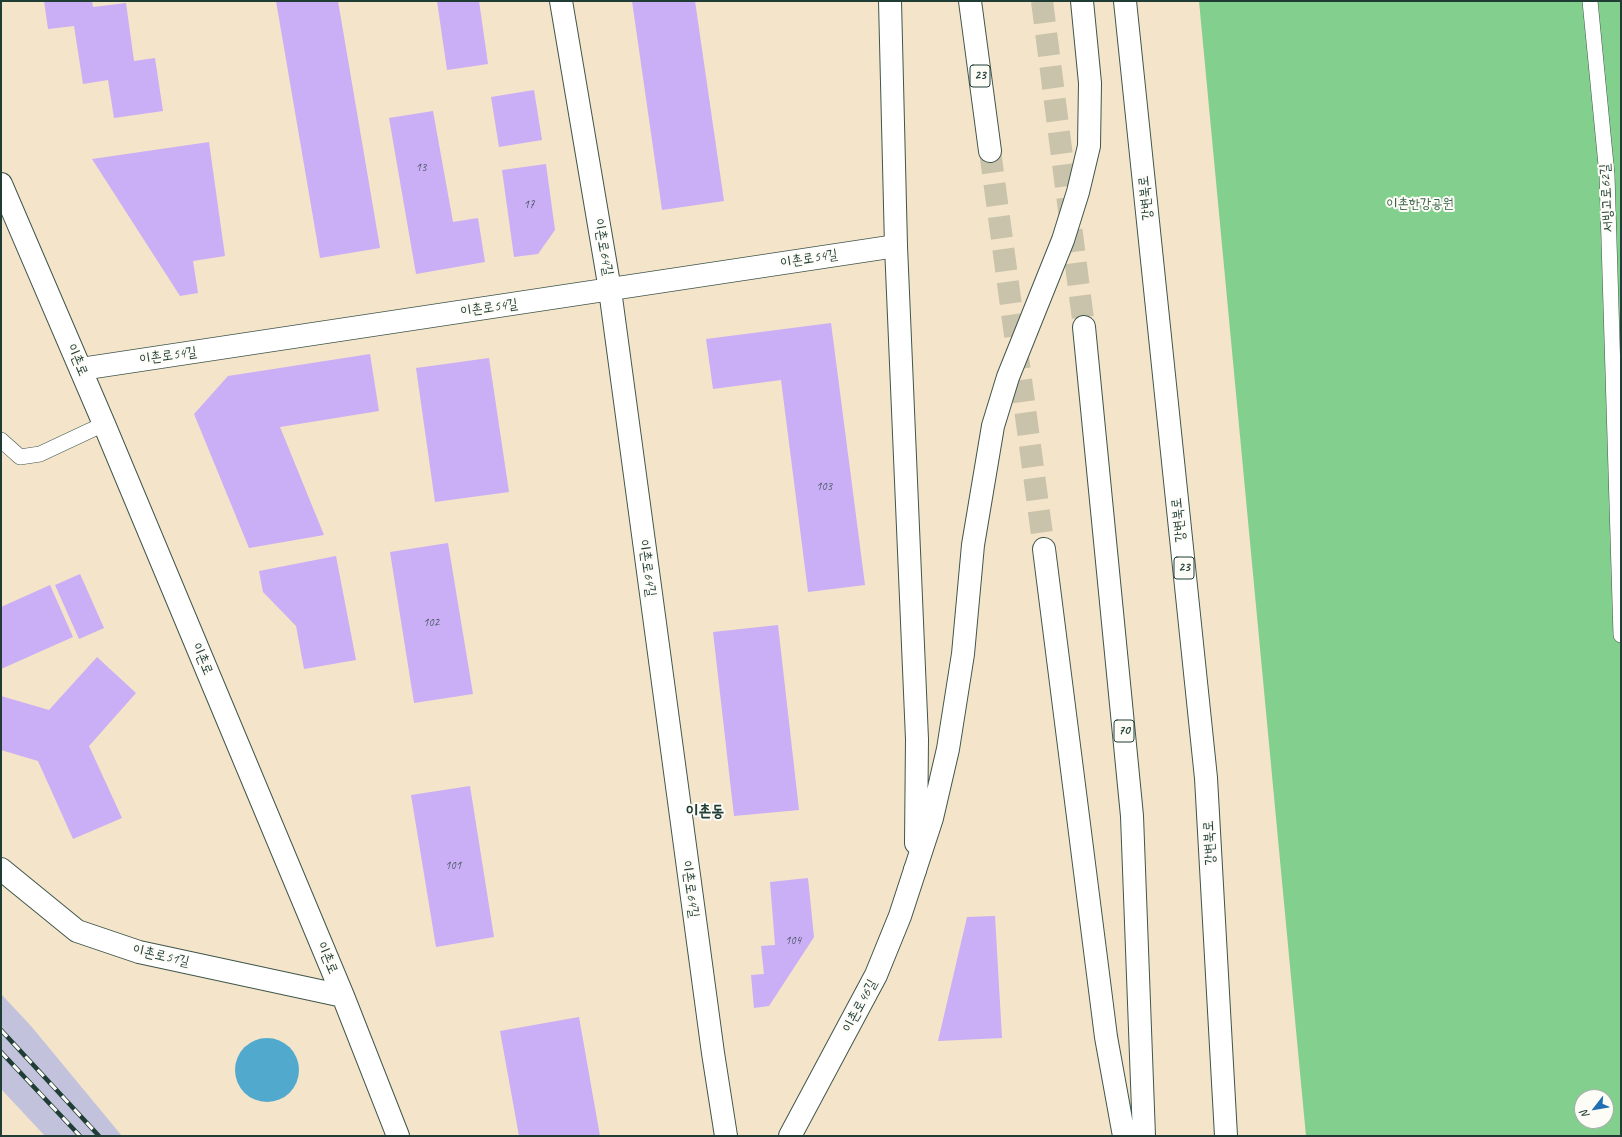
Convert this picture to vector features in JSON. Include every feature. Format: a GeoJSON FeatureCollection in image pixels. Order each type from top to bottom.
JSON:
{"type":"FeatureCollection","features":[{"type":"Feature","properties":{"kind":"main road","name":"이촌로64길"},"geometry":{"type":"LineString","coordinates":[[560,1],[610,290],[712,1053],[726,1136]]}},
{"type":"Feature","properties":{"kind":"main road"},"geometry":{"type":"LineString","coordinates":[[890,1],[896,246],[917,738],[918,795],[915,870]]}},
{"type":"Feature","properties":{"kind":"main road","name":"23"},"geometry":{"type":"LineString","coordinates":[[970,1],[990,151]]}},
{"type":"Feature","properties":{"kind":"main road","name":"이촌로46길"},"geometry":{"type":"LineString","coordinates":[[790,1136],[876,976],[900,916],[932,818],[948,749],[963,654],[973,546],[993,426],[1008,377],[1063,240],[1078,192],[1089,146],[1090,83],[1082,1]]}},
{"type":"Feature","properties":{"kind":"main road","name":"강변북로"},"geometry":{"type":"LineString","coordinates":[[1125,1],[1206,778],[1226,1136]]}},
{"type":"Feature","properties":{"kind":"main road","name":"이촌로"},"geometry":{"type":"LineString","coordinates":[[1,184],[81,369],[343,996],[398,1136]]}},
{"type":"Feature","properties":{"kind":"main road","name":"이촌로54길"},"geometry":{"type":"LineString","coordinates":[[81,369],[896,246]]}},
{"type":"Feature","properties":{"kind":"main road","name":"70"},"geometry":{"type":"LineString","coordinates":[[1084,327],[1132,816],[1144,1136]]}},
{"type":"Feature","properties":{"kind":"main road"},"geometry":{"type":"LineString","coordinates":[[1044,549],[1106,1037],[1124,1136]]}},
{"type":"Feature","properties":{"kind":"main road","name":"이촌로51길"},"geometry":{"type":"LineString","coordinates":[[1,869],[77,931],[139,952],[343,996]]}},
{"type":"Feature","properties":{"kind":"lane","name":"서빙고로62길"},"geometry":{"type":"LineString","coordinates":[[1590,1],[1607,176],[1621,635]]}},
{"type":"Feature","properties":{"kind":"lane"},"geometry":{"type":"LineString","coordinates":[[1,440],[20,457],[40,454],[104,424]]}},
{"type":"Feature","properties":{"kind":"shaded area"},"geometry":{"type":"Polygon","coordinates":[[[1,994],[31,1026],[122,1136],[45,1136],[1,1089],[1,994]]]}},
{"type":"Feature","properties":{"kind":"green space","name":"이촌한강공원"},"geometry":{"type":"Polygon","coordinates":[[[1199,1],[1621,1],[1621,1136],[1306,1136],[1199,1]]]}},
{"type":"Feature","properties":{"kind":"water"},"geometry":{"type":"Polygon","coordinates":[[[267,1038],[285,1044],[293,1052],[299,1070],[293,1088],[285,1096],[267,1102],[249,1096],[241,1088],[235,1070],[241,1052],[249,1044],[267,1038]]]}},
{"type":"Feature","properties":{"kind":"building"},"geometry":{"type":"Polygon","coordinates":[[[44,1],[92,1],[93,7],[126,3],[134,61],[155,58],[163,111],[114,118],[108,80],[83,84],[74,26],[48,29],[44,1]]]}},
{"type":"Feature","properties":{"kind":"building"},"geometry":{"type":"Polygon","coordinates":[[[276,1],[338,1],[380,248],[320,258],[276,1]]]}},
{"type":"Feature","properties":{"kind":"building"},"geometry":{"type":"Polygon","coordinates":[[[437,1],[479,1],[488,64],[447,70],[437,1]]]}},
{"type":"Feature","properties":{"kind":"building"},"geometry":{"type":"Polygon","coordinates":[[[632,1],[695,1],[724,201],[662,210],[632,1]]]}},
{"type":"Feature","properties":{"kind":"building"},"geometry":{"type":"Polygon","coordinates":[[[534,90],[542,140],[499,147],[491,97],[534,90]]]}},
{"type":"Feature","properties":{"kind":"building"},"geometry":{"type":"Polygon","coordinates":[[[433,111],[453,222],[478,218],[485,262],[416,274],[389,118],[433,111]]]}},
{"type":"Feature","properties":{"kind":"building"},"geometry":{"type":"Polygon","coordinates":[[[209,142],[225,256],[193,261],[198,293],[180,296],[92,159],[209,142]]]}},
{"type":"Feature","properties":{"kind":"building"},"geometry":{"type":"Polygon","coordinates":[[[546,164],[555,230],[538,254],[514,257],[502,170],[546,164]]]}},
{"type":"Feature","properties":{"kind":"building"},"geometry":{"type":"Polygon","coordinates":[[[831,323],[865,585],[808,592],[781,380],[713,389],[706,339],[831,323]]]}},
{"type":"Feature","properties":{"kind":"building"},"geometry":{"type":"Polygon","coordinates":[[[370,354],[379,411],[280,427],[324,535],[249,548],[194,414],[228,376],[370,354]]]}},
{"type":"Feature","properties":{"kind":"building"},"geometry":{"type":"Polygon","coordinates":[[[489,358],[509,492],[435,502],[416,368],[489,358]]]}},
{"type":"Feature","properties":{"kind":"building"},"geometry":{"type":"Polygon","coordinates":[[[448,543],[473,694],[414,703],[390,552],[448,543]]]}},
{"type":"Feature","properties":{"kind":"building"},"geometry":{"type":"Polygon","coordinates":[[[336,556],[356,660],[304,669],[296,626],[263,592],[259,571],[336,556]]]}},
{"type":"Feature","properties":{"kind":"building"},"geometry":{"type":"Polygon","coordinates":[[[80,574],[104,628],[79,639],[55,585],[80,574]]]}},
{"type":"Feature","properties":{"kind":"building"},"geometry":{"type":"Polygon","coordinates":[[[50,585],[73,637],[1,669],[1,607],[50,585]]]}},
{"type":"Feature","properties":{"kind":"building"},"geometry":{"type":"Polygon","coordinates":[[[778,625],[799,810],[734,816],[713,632],[778,625]]]}},
{"type":"Feature","properties":{"kind":"building"},"geometry":{"type":"Polygon","coordinates":[[[97,657],[136,693],[89,746],[122,818],[73,839],[38,761],[1,750],[1,696],[49,710],[97,657]]]}},
{"type":"Feature","properties":{"kind":"building"},"geometry":{"type":"Polygon","coordinates":[[[470,786],[494,937],[436,947],[411,795],[470,786]]]}},
{"type":"Feature","properties":{"kind":"building"},"geometry":{"type":"Polygon","coordinates":[[[808,878],[814,937],[769,1006],[754,1008],[751,975],[764,974],[761,946],[775,945],[770,882],[808,878]]]}},
{"type":"Feature","properties":{"kind":"building"},"geometry":{"type":"Polygon","coordinates":[[[995,916],[1002,1038],[938,1041],[967,917],[995,916]]]}},
{"type":"Feature","properties":{"kind":"building"},"geometry":{"type":"Polygon","coordinates":[[[579,1017],[600,1136],[519,1136],[500,1031],[579,1017]]]}},
{"type":"Feature","properties":{"kind":"tunnel"},"geometry":{"type":"LineString","coordinates":[[1042,1],[1084,327]]}},
{"type":"Feature","properties":{"kind":"tunnel"},"geometry":{"type":"LineString","coordinates":[[990,151],[1044,549]]}},
{"type":"Feature","properties":{"kind":"railway"},"geometry":{"type":"LineString","coordinates":[[1,1030],[99,1136]]}},
{"type":"Feature","properties":{"kind":"railway"},"geometry":{"type":"LineString","coordinates":[[1,1052],[80,1136]]}},
{"type":"Feature","properties":{"kind":"district","name":"이촌동"},"geometry":{"type":"Point","coordinates":[705,812]}}]}
